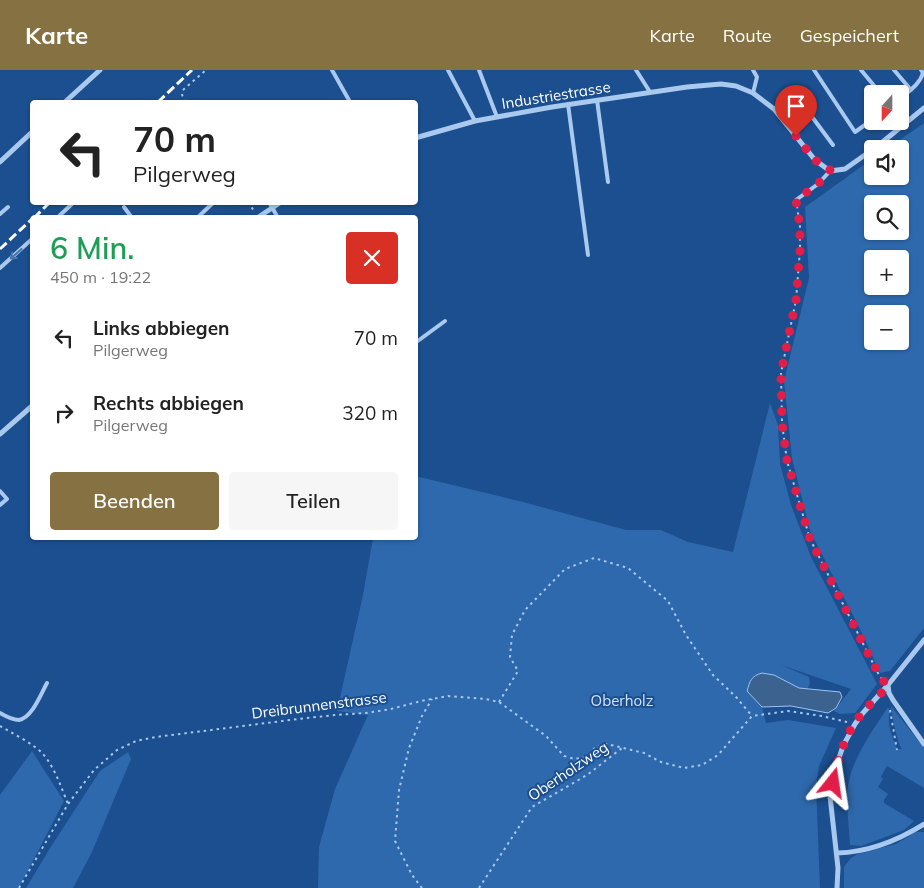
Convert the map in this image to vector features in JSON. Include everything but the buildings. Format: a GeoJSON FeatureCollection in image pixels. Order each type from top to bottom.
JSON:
{"type":"FeatureCollection","features":[{"type":"Feature","properties":{"kind":"street"},"geometry":{"type":"LineString","coordinates":[[66,100],[100,70]]}},
{"type":"Feature","properties":{"kind":"street","name":"Industriestrasse"},"geometry":{"type":"LineString","coordinates":[[418,137],[475,121],[568,104],[721,84],[736,86],[752,93],[774,110],[815,160],[830,170]]}},
{"type":"Feature","properties":{"kind":"street"},"geometry":{"type":"LineString","coordinates":[[884,140],[924,108]]}},
{"type":"Feature","properties":{"kind":"street"},"geometry":{"type":"LineString","coordinates":[[1,159],[30,134]]}},
{"type":"Feature","properties":{"kind":"street"},"geometry":{"type":"LineString","coordinates":[[830,170],[845,169],[864,155]]}},
{"type":"Feature","properties":{"kind":"street"},"geometry":{"type":"LineString","coordinates":[[259,215],[271,205]]}},
{"type":"Feature","properties":{"kind":"street"},"geometry":{"type":"LineString","coordinates":[[0,434],[30,408]]}},
{"type":"Feature","properties":{"kind":"street"},"geometry":{"type":"LineString","coordinates":[[837,888],[837,853],[830,796],[835,770],[843,746],[862,714],[888,686],[924,640]]}},
{"type":"Feature","properties":{"kind":"street"},"geometry":{"type":"LineString","coordinates":[[888,686],[893,700],[924,744]]}},
{"type":"Feature","properties":{"kind":"street"},"geometry":{"type":"LineString","coordinates":[[837,853],[879,847],[906,835],[924,824]]}},
{"type":"Feature","properties":{"kind":"lane"},"geometry":{"type":"LineString","coordinates":[[332,70],[349,100]]}},
{"type":"Feature","properties":{"kind":"lane"},"geometry":{"type":"LineString","coordinates":[[448,70],[475,121]]}},
{"type":"Feature","properties":{"kind":"lane"},"geometry":{"type":"LineString","coordinates":[[479,70],[497,117]]}},
{"type":"Feature","properties":{"kind":"lane"},"geometry":{"type":"LineString","coordinates":[[636,70],[650,92]]}},
{"type":"Feature","properties":{"kind":"lane"},"geometry":{"type":"LineString","coordinates":[[752,93],[757,77],[753,70]]}},
{"type":"Feature","properties":{"kind":"lane"},"geometry":{"type":"LineString","coordinates":[[814,70],[855,132],[864,126]]}},
{"type":"Feature","properties":{"kind":"lane"},"geometry":{"type":"LineString","coordinates":[[861,70],[874,85]]}},
{"type":"Feature","properties":{"kind":"lane"},"geometry":{"type":"LineString","coordinates":[[894,70],[911,90],[921,80],[923,73],[921,70]]}},
{"type":"Feature","properties":{"kind":"lane"},"geometry":{"type":"LineString","coordinates":[[774,110],[795,94],[833,145]]}},
{"type":"Feature","properties":{"kind":"lane"},"geometry":{"type":"LineString","coordinates":[[597,100],[608,182]]}},
{"type":"Feature","properties":{"kind":"lane"},"geometry":{"type":"LineString","coordinates":[[568,104],[588,255]]}},
{"type":"Feature","properties":{"kind":"lane"},"geometry":{"type":"LineString","coordinates":[[796,200],[818,184],[830,170]]}},
{"type":"Feature","properties":{"kind":"lane"},"geometry":{"type":"LineString","coordinates":[[60,215],[71,205]]}},
{"type":"Feature","properties":{"kind":"lane"},"geometry":{"type":"LineString","coordinates":[[199,215],[211,205]]}},
{"type":"Feature","properties":{"kind":"lane"},"geometry":{"type":"LineString","coordinates":[[0,214],[8,207]]}},
{"type":"Feature","properties":{"kind":"lane"},"geometry":{"type":"LineString","coordinates":[[124,208],[130,215]]}},
{"type":"Feature","properties":{"kind":"lane"},"geometry":{"type":"LineString","coordinates":[[0,268],[30,241]]}},
{"type":"Feature","properties":{"kind":"lane"},"geometry":{"type":"LineString","coordinates":[[418,341],[445,321]]}},
{"type":"Feature","properties":{"kind":"lane"},"geometry":{"type":"LineString","coordinates":[[0,491],[7,499],[0,505]]}},
{"type":"Feature","properties":{"kind":"lane"},"geometry":{"type":"LineString","coordinates":[[0,713],[18,720],[29,715],[47,683]]}},
{"type":"Feature","properties":{"kind":"path"},"geometry":{"type":"LineString","coordinates":[[185,100],[182,95],[184,89],[206,70]]}},
{"type":"Feature","properties":{"kind":"path"},"geometry":{"type":"LineString","coordinates":[[796,200],[800,227],[800,250],[796,300],[781,373],[782,423],[787,461],[810,539],[880,677],[888,686]]}},
{"type":"Feature","properties":{"kind":"path"},"geometry":{"type":"LineString","coordinates":[[498,702],[518,671],[510,657],[512,635],[525,610],[565,569],[594,558],[628,568],[668,601],[686,635],[713,675],[737,698],[752,716],[788,711],[822,716],[855,724]]}},
{"type":"Feature","properties":{"kind":"path"},"geometry":{"type":"LineString","coordinates":[[889,692],[897,750]]}},
{"type":"Feature","properties":{"kind":"path","name":"Dreibrunnenstrasse"},"geometry":{"type":"LineString","coordinates":[[19,888],[68,804],[94,770],[117,750],[136,741],[298,719],[366,713],[448,696],[486,699],[498,702],[546,736],[564,756],[574,759],[585,757],[596,747],[608,744],[644,753],[661,762],[684,768],[702,765],[718,755],[752,716]]}},
{"type":"Feature","properties":{"kind":"path"},"geometry":{"type":"LineString","coordinates":[[422,888],[412,874],[395,841],[399,790],[409,748],[422,716],[432,699]]}},
{"type":"Feature","properties":{"kind":"path"},"geometry":{"type":"LineString","coordinates":[[0,726],[24,740],[42,754],[52,767],[68,804]]}},
{"type":"Feature","properties":{"kind":"path","name":"Oberholzweg"},"geometry":{"type":"LineString","coordinates":[[479,888],[532,807],[587,774],[622,748]]}},
{"type":"Feature","properties":{"kind":"green space"},"geometry":{"type":"Polygon","coordinates":[[[924,123],[924,628],[890,671],[880,673],[863,635],[810,531],[792,458],[784,381],[809,278],[805,207],[864,165],[864,185],[909,185],[909,140],[900,140],[924,123]]]}},
{"type":"Feature","properties":{"kind":"green space","name":"Oberholz"},"geometry":{"type":"Polygon","coordinates":[[[770,403],[778,425],[780,464],[791,505],[811,557],[877,684],[855,713],[840,714],[834,711],[851,689],[781,665],[809,677],[810,684],[807,689],[799,688],[774,675],[756,675],[751,680],[747,691],[762,707],[766,723],[788,720],[836,728],[819,766],[816,785],[820,888],[318,888],[319,847],[335,789],[368,715],[337,711],[363,595],[373,540],[418,540],[418,477],[523,502],[626,530],[661,530],[688,542],[733,552],[770,403]]]}},
{"type":"Feature","properties":{"kind":"green space"},"geometry":{"type":"Polygon","coordinates":[[[891,706],[924,748],[924,788],[887,766],[878,787],[888,794],[884,803],[914,821],[904,830],[861,846],[850,845],[847,794],[852,771],[862,748],[888,707],[890,712],[889,726],[892,735],[897,749],[902,749],[891,706]]]}},
{"type":"Feature","properties":{"kind":"green space"},"geometry":{"type":"Polygon","coordinates":[[[32,751],[64,801],[19,888],[0,888],[0,795],[32,751]]]}},
{"type":"Feature","properties":{"kind":"green space"},"geometry":{"type":"Polygon","coordinates":[[[128,752],[131,759],[91,854],[73,888],[26,888],[100,771],[128,752]]]}},
{"type":"Feature","properties":{"kind":"green space"},"geometry":{"type":"Polygon","coordinates":[[[916,832],[924,832],[924,888],[844,888],[844,867],[851,858],[858,854],[896,844],[916,832]]]}},
{"type":"Feature","properties":{"kind":"shaded area"},"geometry":{"type":"Polygon","coordinates":[[[762,673],[774,675],[799,688],[840,692],[842,697],[836,708],[828,713],[791,706],[762,707],[747,691],[752,679],[762,673]]]}},
{"type":"Feature","properties":{"kind":"railway"},"geometry":{"type":"LineString","coordinates":[[160,100],[192,70]]}},
{"type":"Feature","properties":{"kind":"railway"},"geometry":{"type":"LineString","coordinates":[[37,215],[47,205]]}},
{"type":"Feature","properties":{"kind":"railway"},"geometry":{"type":"LineString","coordinates":[[0,249],[30,221]]}},
{"type":"Feature","properties":{"kind":"route"},"geometry":{"type":"LineString","coordinates":[[796,136],[815,160],[830,170],[818,184],[796,200],[800,227],[800,250],[796,300],[781,373],[782,423],[787,461],[810,539],[880,677],[888,686],[855,724],[843,746],[833,783]]}}]}
